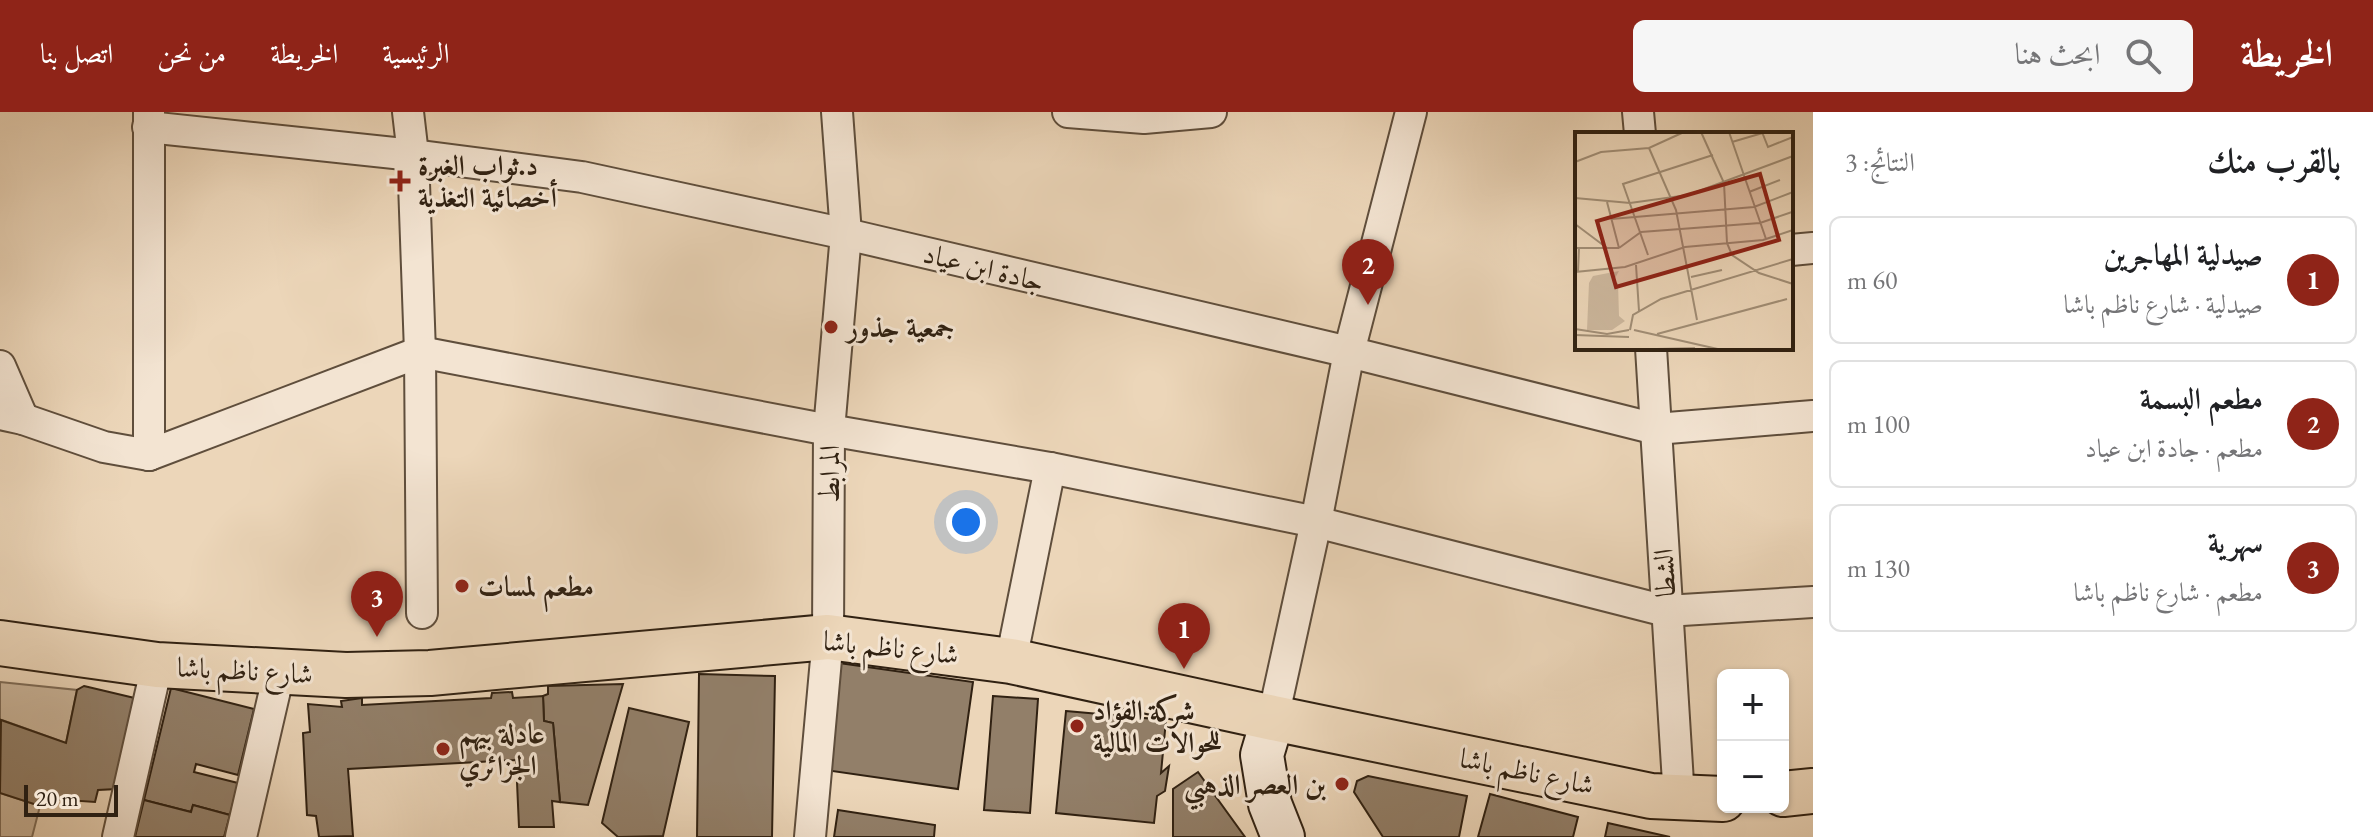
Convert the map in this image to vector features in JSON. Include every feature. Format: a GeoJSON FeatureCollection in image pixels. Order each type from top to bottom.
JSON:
{"type":"FeatureCollection","features":[{"type":"Feature","properties":{"kind":"main road","name":"شارع ناظم باشا"},"geometry":{"type":"LineString","coordinates":[[0,643],[157,665],[279,673],[430,673],[828,637],[1011,661],[1623,791],[1679,799],[1717,799]]}},
{"type":"Feature","properties":{"kind":"main road"},"geometry":{"type":"LineString","coordinates":[[1273,718],[1262,755],[1270,804],[1283,837]]}},
{"type":"Feature","properties":{"kind":"main road"},"geometry":{"type":"LineString","coordinates":[[1789,793],[1813,791]]}},
{"type":"Feature","properties":{"kind":"street"},"geometry":{"type":"LineString","coordinates":[[408,112],[413,155],[420,352],[422,613]]}},
{"type":"Feature","properties":{"kind":"street","name":"المرابط"},"geometry":{"type":"LineString","coordinates":[[810,837],[828,637],[829,430],[846,234],[837,112]]}},
{"type":"Feature","properties":{"kind":"street"},"geometry":{"type":"LineString","coordinates":[[1068,112],[1144,118],[1211,112]]}},
{"type":"Feature","properties":{"kind":"street"},"geometry":{"type":"LineString","coordinates":[[1273,718],[1349,352],[1411,112]]}},
{"type":"Feature","properties":{"kind":"street"},"geometry":{"type":"LineString","coordinates":[[1638,112],[1640,132]]}},
{"type":"Feature","properties":{"kind":"street"},"geometry":{"type":"LineString","coordinates":[[149,120],[149,455]]}},
{"type":"Feature","properties":{"kind":"street","name":"جادة ابن عياد"},"geometry":{"type":"LineString","coordinates":[[149,120],[582,177],[846,234],[1349,352],[1656,429],[1813,416]]}},
{"type":"Feature","properties":{"kind":"street"},"geometry":{"type":"LineString","coordinates":[[1793,250],[1813,248]]}},
{"type":"Feature","properties":{"kind":"street","name":"الشطا"},"geometry":{"type":"LineString","coordinates":[[1651,350],[1679,799]]}},
{"type":"Feature","properties":{"kind":"street"},"geometry":{"type":"LineString","coordinates":[[0,366],[12,417],[104,447],[149,455],[420,352],[829,430],[1050,468],[1316,522],[1666,611],[1813,602]]}},
{"type":"Feature","properties":{"kind":"street"},"geometry":{"type":"LineString","coordinates":[[1011,661],[1050,468]]}},
{"type":"Feature","properties":{"kind":"street"},"geometry":{"type":"LineString","coordinates":[[118,837],[157,665]]}},
{"type":"Feature","properties":{"kind":"street"},"geometry":{"type":"LineString","coordinates":[[241,837],[279,673]]}},
{"type":"Feature","properties":{"kind":"shaded area"},"geometry":{"type":"Polygon","coordinates":[[[0,682],[77,690],[66,743],[2,720],[0,725],[0,682]]]}},
{"type":"Feature","properties":{"kind":"shaded area"},"geometry":{"type":"Polygon","coordinates":[[[0,793],[40,806],[32,837],[0,837],[0,793]]]}},
{"type":"Feature","properties":{"kind":"building"},"geometry":{"type":"Polygon","coordinates":[[[839,663],[973,682],[958,789],[825,770],[839,663]]]}},
{"type":"Feature","properties":{"kind":"building"},"geometry":{"type":"Polygon","coordinates":[[[699,674],[775,676],[772,837],[697,837],[699,674]]]}},
{"type":"Feature","properties":{"kind":"building"},"geometry":{"type":"Polygon","coordinates":[[[623,684],[588,805],[560,802],[553,723],[544,721],[543,696],[548,694],[548,686],[623,684]]]}},
{"type":"Feature","properties":{"kind":"building"},"geometry":{"type":"Polygon","coordinates":[[[84,686],[143,700],[117,789],[98,790],[95,802],[52,799],[40,806],[0,793],[1,720],[66,743],[77,690],[84,686]]]}},
{"type":"Feature","properties":{"kind":"building"},"geometry":{"type":"Polygon","coordinates":[[[171,688],[254,709],[238,775],[196,764],[194,772],[238,783],[230,815],[193,805],[191,812],[144,800],[171,688]]]}},
{"type":"Feature","properties":{"kind":"building"},"geometry":{"type":"Polygon","coordinates":[[[512,692],[513,698],[543,696],[544,721],[553,723],[560,802],[552,801],[554,827],[519,827],[516,760],[348,769],[353,836],[319,837],[316,816],[307,815],[303,733],[310,732],[308,704],[342,707],[341,701],[362,698],[362,705],[491,698],[492,693],[512,692]]]}},
{"type":"Feature","properties":{"kind":"building"},"geometry":{"type":"Polygon","coordinates":[[[993,696],[1038,699],[1030,813],[984,810],[993,696]]]}},
{"type":"Feature","properties":{"kind":"building"},"geometry":{"type":"Polygon","coordinates":[[[629,708],[689,722],[663,836],[618,837],[602,823],[629,708]]]}},
{"type":"Feature","properties":{"kind":"building"},"geometry":{"type":"Polygon","coordinates":[[[1066,711],[1166,720],[1161,773],[1169,766],[1165,791],[1157,796],[1154,823],[1056,813],[1066,711]]]}},
{"type":"Feature","properties":{"kind":"building"},"geometry":{"type":"Polygon","coordinates":[[[1198,772],[1245,837],[1173,837],[1173,789],[1198,772]]]}},
{"type":"Feature","properties":{"kind":"building"},"geometry":{"type":"Polygon","coordinates":[[[1368,776],[1467,796],[1459,837],[1383,837],[1354,792],[1357,781],[1368,776]]]}},
{"type":"Feature","properties":{"kind":"building"},"geometry":{"type":"Polygon","coordinates":[[[1490,794],[1578,817],[1573,837],[1478,837],[1490,794]]]}},
{"type":"Feature","properties":{"kind":"building"},"geometry":{"type":"Polygon","coordinates":[[[144,800],[191,812],[193,805],[230,815],[224,837],[135,837],[144,800]]]}},
{"type":"Feature","properties":{"kind":"building"},"geometry":{"type":"Polygon","coordinates":[[[838,810],[935,825],[934,837],[834,837],[838,810]]]}},
{"type":"Feature","properties":{"kind":"building"},"geometry":{"type":"Polygon","coordinates":[[[1608,823],[1670,837],[1605,837],[1608,823]]]}},
{"type":"Feature","properties":{"kind":"place","name":"د.ثواب الغبرة أخصائية التغذية"},"geometry":{"type":"Point","coordinates":[400,181]}},
{"type":"Feature","properties":{"kind":"place","name":"مطعم البسمة"},"geometry":{"type":"Point","coordinates":[1368,305]}},
{"type":"Feature","properties":{"kind":"place","name":"جمعية جذور"},"geometry":{"type":"Point","coordinates":[831,327]}},
{"type":"Feature","properties":{"kind":"place","name":"مطعم لمسات"},"geometry":{"type":"Point","coordinates":[462,586]}},
{"type":"Feature","properties":{"kind":"place","name":"سهرية"},"geometry":{"type":"Point","coordinates":[377,637]}},
{"type":"Feature","properties":{"kind":"place","name":"صيدلية المهاجرين"},"geometry":{"type":"Point","coordinates":[1184,669]}},
{"type":"Feature","properties":{"kind":"place","name":"شركة الفؤاد للحوالات المالية"},"geometry":{"type":"Point","coordinates":[1077,726]}},
{"type":"Feature","properties":{"kind":"place","name":"عادلة بيهم الجزائري"},"geometry":{"type":"Point","coordinates":[443,749]}},
{"type":"Feature","properties":{"kind":"place","name":"بن العصر الذهبي"},"geometry":{"type":"Point","coordinates":[1342,784]}}]}
